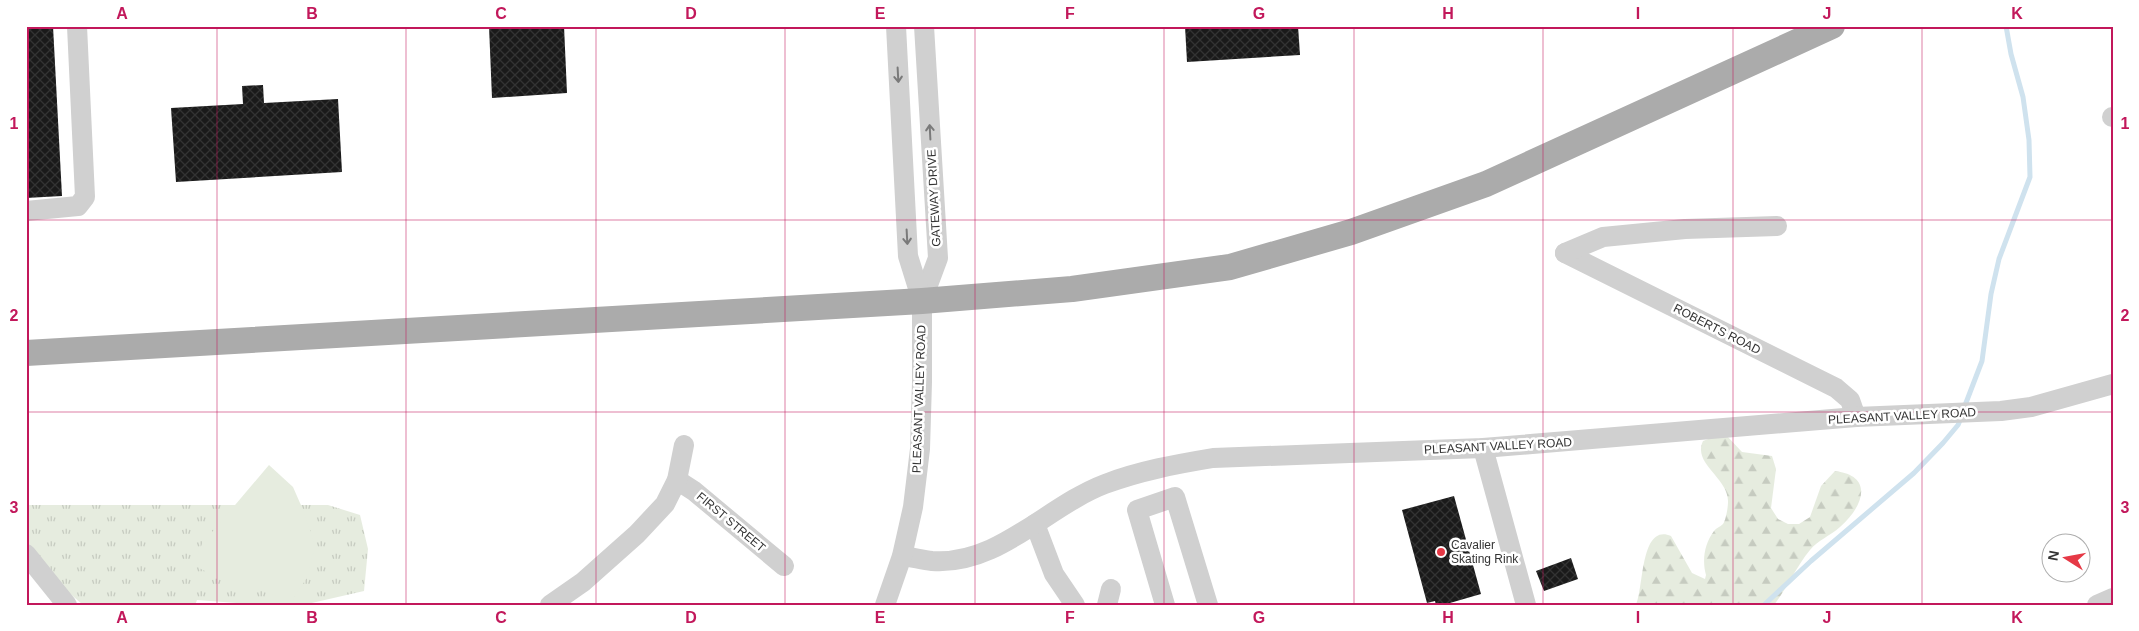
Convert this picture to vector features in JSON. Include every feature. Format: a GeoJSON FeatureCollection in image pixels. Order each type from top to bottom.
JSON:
{"type":"FeatureCollection","features":[{"type":"Feature","properties":{"kind":"main road"},"geometry":{"type":"LineString","coordinates":[[26,353],[922,300],[1072,289],[1230,267],[1351,232],[1486,184],[1832,26]]}},
{"type":"Feature","properties":{"kind":"street"},"geometry":{"type":"LineString","coordinates":[[26,211],[78,206],[85,197],[77,26]]}},
{"type":"Feature","properties":{"kind":"street"},"geometry":{"type":"LineString","coordinates":[[896,26],[908,256],[922,300]]}},
{"type":"Feature","properties":{"kind":"street","name":"GATEWAY DRIVE"},"geometry":{"type":"LineString","coordinates":[[922,300],[938,258],[924,26]]}},
{"type":"Feature","properties":{"kind":"street","name":"ROBERTS ROAD"},"geometry":{"type":"LineString","coordinates":[[1777,226],[1686,229],[1603,237],[1565,253],[1836,388],[1850,400],[1856,418]]}},
{"type":"Feature","properties":{"kind":"street","name":"PLEASANT VALLEY ROAD"},"geometry":{"type":"LineString","coordinates":[[885,605],[902,556],[913,507],[920,449],[922,300]]}},
{"type":"Feature","properties":{"kind":"street","name":"PLEASANT VALLEY ROAD"},"geometry":{"type":"LineString","coordinates":[[902,556],[933,561],[974,556],[1004,542],[1104,484],[1174,464],[1213,458],[1483,448],[1856,418],[1977,412],[2031,407],[2113,384]]}},
{"type":"Feature","properties":{"kind":"street"},"geometry":{"type":"LineString","coordinates":[[558,603],[636,534],[665,504],[677,480],[684,445]]}},
{"type":"Feature","properties":{"kind":"street"},"geometry":{"type":"LineString","coordinates":[[1483,448],[1526,605]]}},
{"type":"Feature","properties":{"kind":"street","name":"FIRST STREET"},"geometry":{"type":"LineString","coordinates":[[677,480],[694,491],[784,566]]}},
{"type":"Feature","properties":{"kind":"street"},"geometry":{"type":"LineString","coordinates":[[1165,605],[1137,510],[1175,498],[1208,605]]}},
{"type":"Feature","properties":{"kind":"street"},"geometry":{"type":"LineString","coordinates":[[1035,524],[1054,574],[1075,605]]}},
{"type":"Feature","properties":{"kind":"street"},"geometry":{"type":"LineString","coordinates":[[26,554],[67,605]]}},
{"type":"Feature","properties":{"kind":"street"},"geometry":{"type":"LineString","coordinates":[[2097,605],[2113,598]]}},
{"type":"Feature","properties":{"kind":"green space"},"geometry":{"type":"Polygon","coordinates":[[[1716,436],[1727,436],[1742,452],[1772,456],[1776,469],[1771,508],[1778,519],[1788,524],[1799,524],[1810,517],[1821,486],[1835,471],[1848,474],[1856,479],[1860,486],[1861,493],[1855,511],[1840,527],[1810,550],[1774,605],[1636,605],[1648,548],[1654,539],[1661,535],[1671,536],[1692,573],[1705,579],[1704,558],[1706,547],[1714,531],[1724,522],[1728,504],[1727,493],[1702,457],[1703,441],[1716,436]]]}},
{"type":"Feature","properties":{"kind":"green space"},"geometry":{"type":"Polygon","coordinates":[[[269,465],[293,487],[315,545],[308,576],[292,601],[211,574],[199,568],[197,556],[202,544],[269,465]]]}},
{"type":"Feature","properties":{"kind":"green space"},"geometry":{"type":"Polygon","coordinates":[[[26,505],[328,505],[360,515],[368,549],[364,591],[303,605],[264,605],[197,600],[195,605],[83,605],[59,584],[26,541],[26,505]]]}},
{"type":"Feature","properties":{"kind":"building"},"geometry":{"type":"Polygon","coordinates":[[[26,26],[53,26],[62,196],[26,198],[26,26]]]}},
{"type":"Feature","properties":{"kind":"building"},"geometry":{"type":"Polygon","coordinates":[[[489,26],[564,26],[567,93],[492,98],[489,26]]]}},
{"type":"Feature","properties":{"kind":"building"},"geometry":{"type":"Polygon","coordinates":[[[1185,26],[1298,26],[1300,55],[1187,62],[1185,26]]]}},
{"type":"Feature","properties":{"kind":"building"},"geometry":{"type":"Polygon","coordinates":[[[263,85],[264,103],[338,99],[342,172],[176,182],[171,108],[243,104],[242,86],[263,85]]]}},
{"type":"Feature","properties":{"kind":"building","name":"Cavalier Skating Rink"},"geometry":{"type":"Polygon","coordinates":[[[1454,496],[1481,594],[1443,605],[1436,605],[1435,601],[1427,603],[1402,510],[1454,496]]]}},
{"type":"Feature","properties":{"kind":"building"},"geometry":{"type":"Polygon","coordinates":[[[1571,558],[1578,579],[1544,591],[1536,571],[1571,558]]]}},
{"type":"Feature","properties":{"kind":"waterway"},"geometry":{"type":"LineString","coordinates":[[1964,408],[1982,361],[1991,294],[1999,259],[2030,177],[2029,140],[2023,97],[2011,54],[2006,26]]}},
{"type":"Feature","properties":{"kind":"waterway"},"geometry":{"type":"LineString","coordinates":[[1764,605],[1811,561],[1914,473],[1943,443],[1958,425],[1961,418]]}},
{"type":"Feature","properties":{"kind":"place","name":"Cavalier Skating Rink"},"geometry":{"type":"Point","coordinates":[1441,552]}}]}
